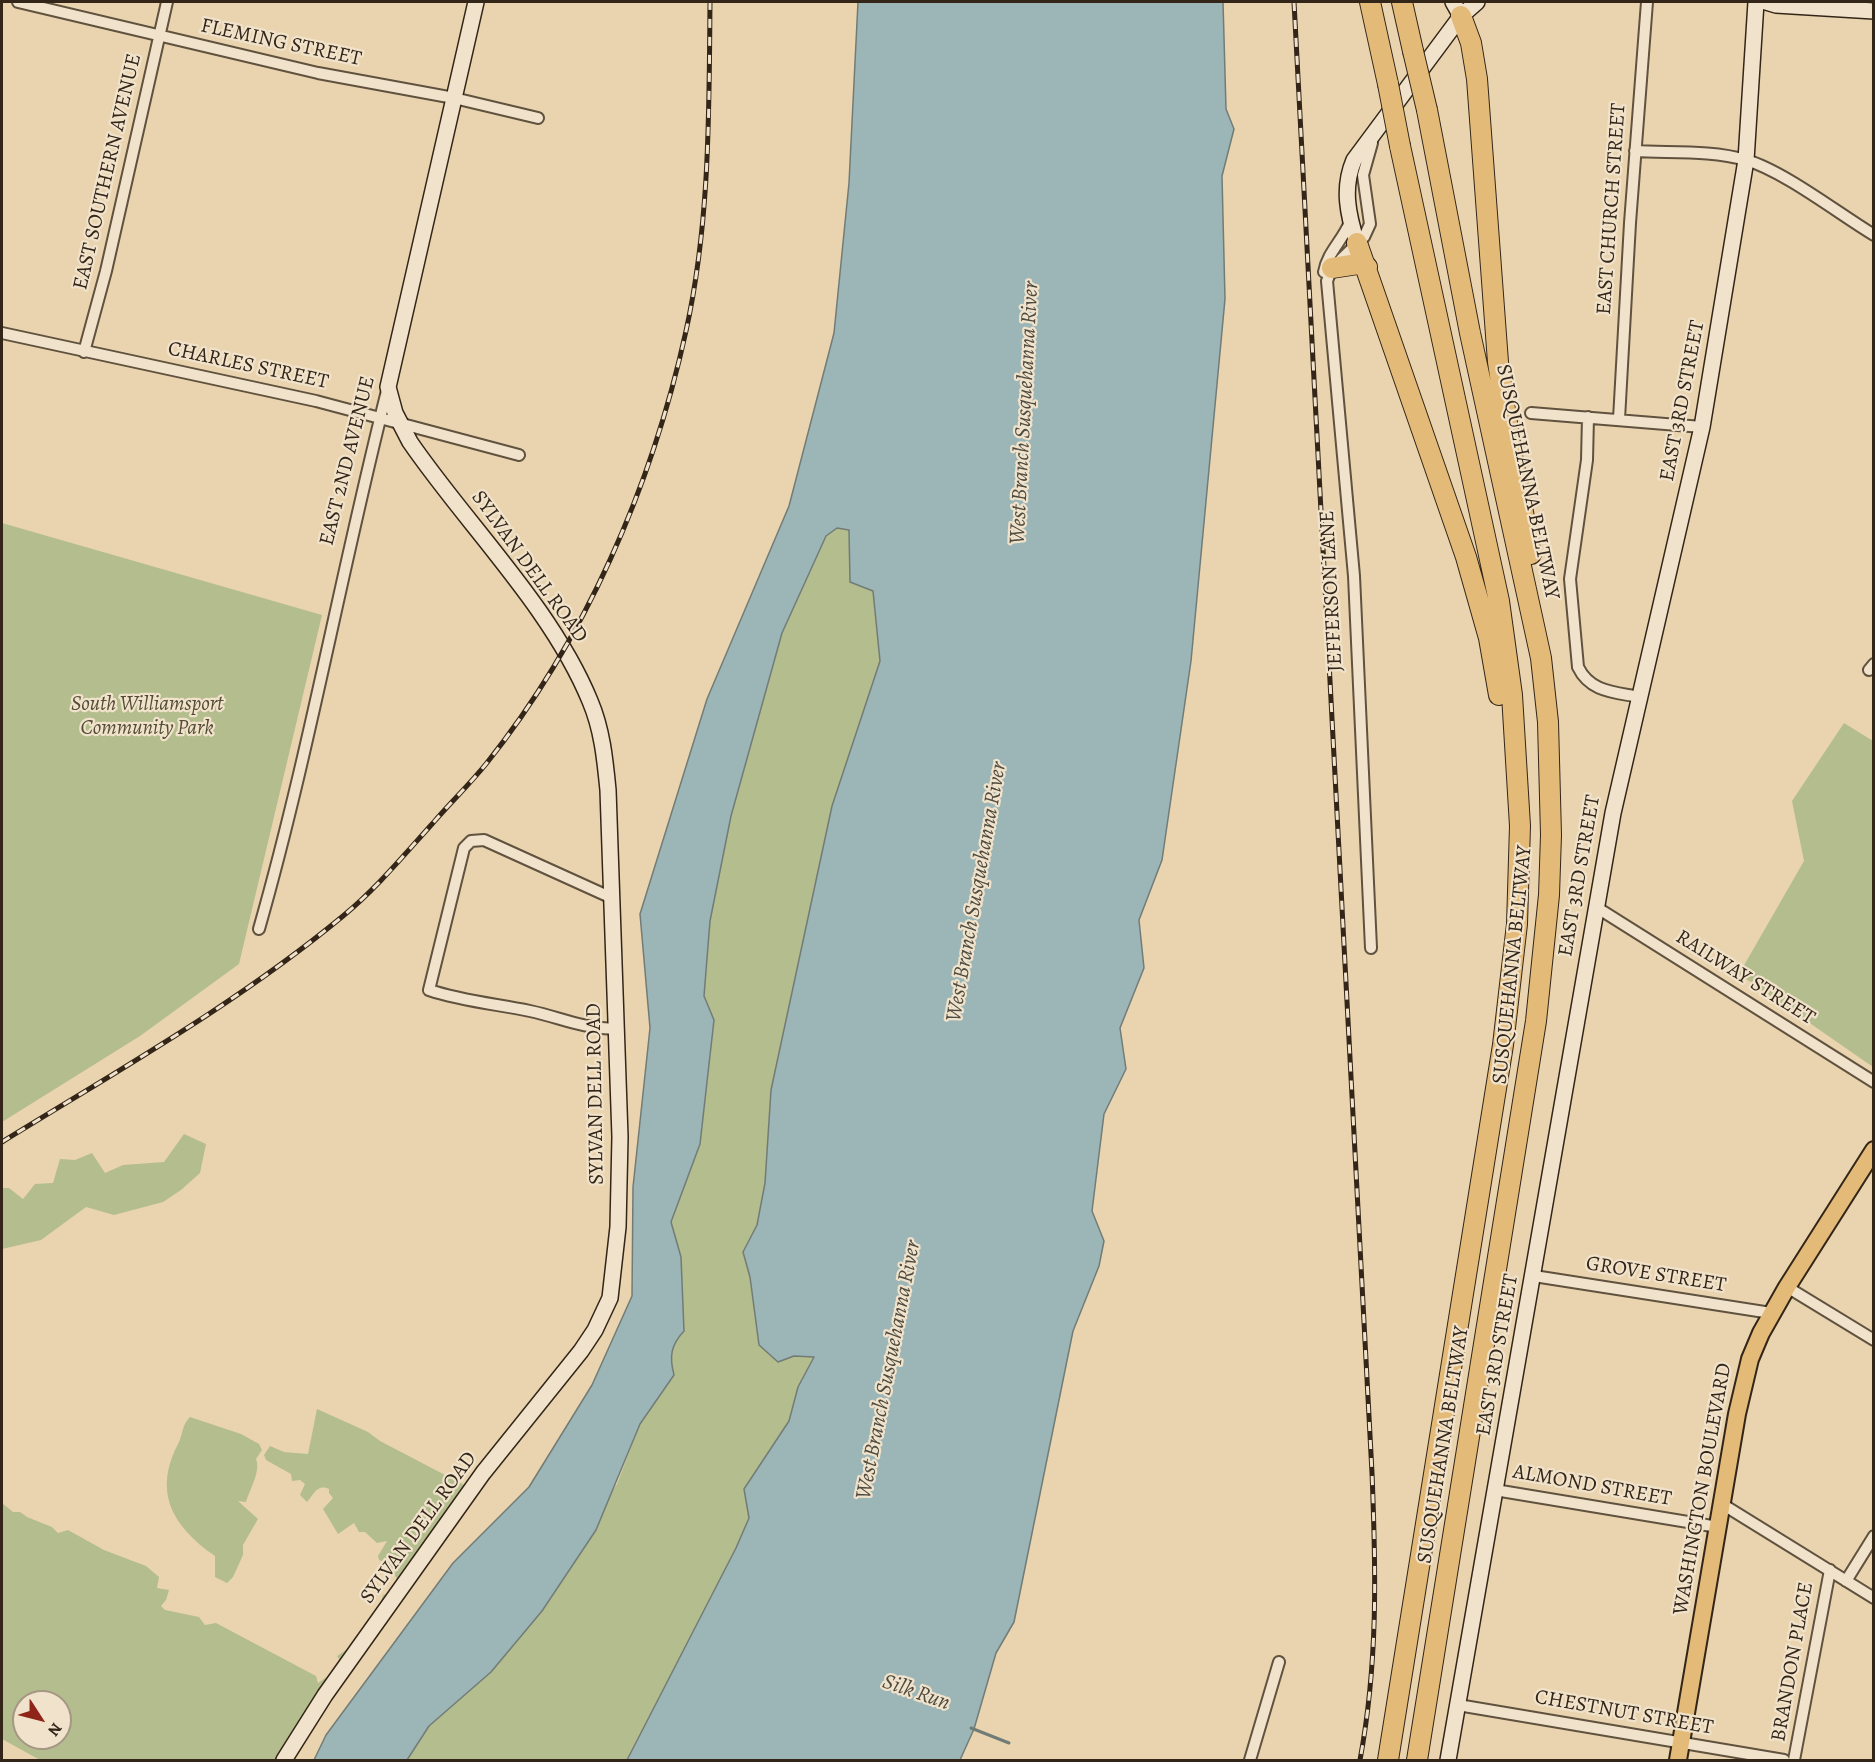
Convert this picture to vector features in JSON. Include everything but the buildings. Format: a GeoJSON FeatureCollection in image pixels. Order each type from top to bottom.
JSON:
{"type":"FeatureCollection","features":[{"type":"Feature","properties":{"kind":"highway","name":"SUSQUEHANNA BELTWAY"},"geometry":{"type":"LineString","coordinates":[[1370,2],[1471,465],[1507,652],[1518,783],[1517,924],[1503,1045],[1388,1761]]}},
{"type":"Feature","properties":{"kind":"highway","name":"SUSQUEHANNA BELTWAY"},"geometry":{"type":"LineString","coordinates":[[1402,2],[1427,110],[1473,344],[1541,658],[1548,722],[1551,835],[1549,895],[1536,1021],[1417,1761]]}},
{"type":"Feature","properties":{"kind":"highway"},"geometry":{"type":"LineString","coordinates":[[1458,6],[1471,44],[1477,79],[1498,362],[1537,593],[1541,658]]}},
{"type":"Feature","properties":{"kind":"highway"},"geometry":{"type":"LineString","coordinates":[[1357,243],[1466,556],[1489,638],[1506,743],[1517,924]]}},
{"type":"Feature","properties":{"kind":"highway"},"geometry":{"type":"LineString","coordinates":[[1330,275],[1358,264],[1367,267]]}},
{"type":"Feature","properties":{"kind":"main road","name":"EAST 2ND AVENUE"},"geometry":{"type":"LineString","coordinates":[[388,387],[476,2]]}},
{"type":"Feature","properties":{"kind":"main road"},"geometry":{"type":"LineString","coordinates":[[1357,243],[1350,222],[1347,191],[1351,167],[1458,6],[1477,2]]}},
{"type":"Feature","properties":{"kind":"main road","name":"EAST 3RD STREET"},"geometry":{"type":"LineString","coordinates":[[1448,1761],[1620,775],[1702,427],[1746,160],[1756,2]]}},
{"type":"Feature","properties":{"kind":"main road"},"geometry":{"type":"LineString","coordinates":[[1766,2],[1776,5],[1874,11]]}},
{"type":"Feature","properties":{"kind":"main road","name":"SYLVAN DELL ROAD"},"geometry":{"type":"LineString","coordinates":[[284,1761],[325,1695],[483,1473],[581,1351],[606,1310],[615,1267],[620,1181],[612,898],[605,753],[590,702],[558,638],[425,464],[400,425],[388,387]]}},
{"type":"Feature","properties":{"kind":"main road","name":"WASHINGTON BOULEVARD"},"geometry":{"type":"LineString","coordinates":[[1678,1761],[1745,1375],[1772,1313],[1874,1150]]}},
{"type":"Feature","properties":{"kind":"street","name":"FLEMING STREET"},"geometry":{"type":"LineString","coordinates":[[18,2],[318,73],[454,98],[538,118]]}},
{"type":"Feature","properties":{"kind":"street","name":"EAST SOUTHERN AVENUE"},"geometry":{"type":"LineString","coordinates":[[84,352],[106,271],[167,2]]}},
{"type":"Feature","properties":{"kind":"street","name":"EAST CHURCH STREET"},"geometry":{"type":"LineString","coordinates":[[1619,419],[1635,151],[1647,2]]}},
{"type":"Feature","properties":{"kind":"street"},"geometry":{"type":"LineString","coordinates":[[1330,275],[1368,231],[1370,224],[1363,175],[1378,127]]}},
{"type":"Feature","properties":{"kind":"street"},"geometry":{"type":"LineString","coordinates":[[1635,151],[1730,156],[1746,160],[1773,172],[1874,236]]}},
{"type":"Feature","properties":{"kind":"street","name":"JEFFERSON LANE"},"geometry":{"type":"LineString","coordinates":[[1350,222],[1346,234],[1326,263],[1324,274],[1330,275],[1354,576],[1371,948]]}},
{"type":"Feature","properties":{"kind":"street","name":"CHARLES STREET"},"geometry":{"type":"LineString","coordinates":[[2,333],[84,352],[213,377],[380,417],[400,425],[519,455]]}},
{"type":"Feature","properties":{"kind":"street","name":"EAST 2ND AVENUE"},"geometry":{"type":"LineString","coordinates":[[259,929],[278,865],[388,387]]}},
{"type":"Feature","properties":{"kind":"street"},"geometry":{"type":"LineString","coordinates":[[1531,413],[1702,427]]}},
{"type":"Feature","properties":{"kind":"street"},"geometry":{"type":"LineString","coordinates":[[1588,417],[1587,460],[1570,579],[1580,671],[1586,679],[1601,690],[1638,697]]}},
{"type":"Feature","properties":{"kind":"street"},"geometry":{"type":"LineString","coordinates":[[612,898],[484,840],[471,841],[464,848],[429,990],[450,997],[530,1011],[588,1028],[616,1029]]}},
{"type":"Feature","properties":{"kind":"street","name":"RAILWAY STREET"},"geometry":{"type":"LineString","coordinates":[[1596,907],[1874,1083]]}},
{"type":"Feature","properties":{"kind":"street","name":"GROVE STREET"},"geometry":{"type":"LineString","coordinates":[[1534,1276],[1772,1313]]}},
{"type":"Feature","properties":{"kind":"street"},"geometry":{"type":"LineString","coordinates":[[1787,1287],[1874,1340]]}},
{"type":"Feature","properties":{"kind":"street","name":"ALMOND STREET"},"geometry":{"type":"LineString","coordinates":[[1495,1490],[1718,1527]]}},
{"type":"Feature","properties":{"kind":"street"},"geometry":{"type":"LineString","coordinates":[[1722,1504],[1874,1598]]}},
{"type":"Feature","properties":{"kind":"street"},"geometry":{"type":"LineString","coordinates":[[1846,1581],[1874,1536]]}},
{"type":"Feature","properties":{"kind":"street","name":"BRANDON PLACE"},"geometry":{"type":"LineString","coordinates":[[1794,1761],[1830,1570]]}},
{"type":"Feature","properties":{"kind":"street"},"geometry":{"type":"LineString","coordinates":[[1250,1761],[1279,1662]]}},
{"type":"Feature","properties":{"kind":"street","name":"CHESTNUT STREET"},"geometry":{"type":"LineString","coordinates":[[1458,1705],[1784,1761]]}},
{"type":"Feature","properties":{"kind":"green space","name":"South Williamsport Community Park"},"geometry":{"type":"Polygon","coordinates":[[[2,523],[322,615],[239,964],[140,1036],[2,1122],[2,523]]]}},
{"type":"Feature","properties":{"kind":"green space"},"geometry":{"type":"Polygon","coordinates":[[[837,528],[849,530],[850,582],[873,591],[880,661],[832,806],[771,1090],[765,1183],[757,1225],[743,1252],[778,1362],[794,1356],[814,1356],[798,1387],[789,1421],[744,1489],[749,1518],[736,1548],[627,1760],[407,1760],[429,1726],[491,1672],[617,1484],[640,1424],[674,1375],[670,1361],[681,1257],[671,1222],[700,1144],[714,1020],[704,996],[710,921],[731,816],[782,633],[826,536],[837,528]]]}},
{"type":"Feature","properties":{"kind":"green space"},"geometry":{"type":"Polygon","coordinates":[[[1844,723],[1873,741],[1873,1067],[1739,974],[1804,861],[1792,801],[1844,723]]]}},
{"type":"Feature","properties":{"kind":"green space"},"geometry":{"type":"Polygon","coordinates":[[[184,1134],[206,1144],[200,1173],[163,1202],[114,1215],[86,1207],[41,1240],[2,1249],[2,1188],[9,1188],[23,1199],[35,1184],[53,1183],[60,1159],[75,1160],[92,1153],[105,1173],[123,1165],[164,1162],[184,1134]]]}},
{"type":"Feature","properties":{"kind":"green space"},"geometry":{"type":"Polygon","coordinates":[[[317,1409],[368,1432],[380,1441],[466,1486],[405,1579],[389,1597],[381,1601],[383,1595],[389,1593],[397,1579],[387,1563],[379,1560],[378,1556],[387,1541],[377,1543],[365,1532],[359,1532],[354,1523],[338,1534],[323,1509],[333,1498],[329,1489],[319,1488],[307,1502],[300,1495],[305,1484],[300,1480],[292,1481],[291,1474],[266,1460],[264,1455],[270,1446],[284,1452],[308,1454],[317,1409]]]}},
{"type":"Feature","properties":{"kind":"green space"},"geometry":{"type":"Polygon","coordinates":[[[190,1417],[241,1434],[259,1444],[262,1450],[256,1459],[256,1474],[246,1502],[238,1501],[258,1519],[243,1545],[243,1555],[233,1577],[227,1583],[215,1577],[215,1556],[187,1532],[170,1505],[167,1476],[171,1459],[190,1417]]]}},
{"type":"Feature","properties":{"kind":"green space"},"geometry":{"type":"Polygon","coordinates":[[[2,1503],[13,1512],[20,1512],[52,1527],[58,1533],[68,1530],[104,1550],[146,1566],[159,1577],[157,1588],[169,1590],[161,1606],[165,1610],[199,1617],[205,1625],[216,1623],[316,1676],[318,1683],[328,1676],[340,1661],[337,1656],[352,1646],[279,1760],[40,1760],[22,1750],[72,1750],[72,1690],[12,1690],[12,1745],[2,1739],[2,1503]]]}},
{"type":"Feature","properties":{"kind":"water","name":"West Branch Susquehanna River"},"geometry":{"type":"Polygon","coordinates":[[[858,2],[1223,2],[1226,109],[1234,129],[1222,176],[1225,299],[1191,661],[1162,860],[1139,920],[1144,968],[1120,1028],[1126,1069],[1104,1114],[1092,1211],[1104,1241],[1099,1266],[1073,1331],[1014,1622],[996,1653],[974,1729],[960,1760],[627,1760],[736,1548],[749,1518],[744,1489],[789,1421],[798,1387],[814,1357],[794,1356],[778,1362],[759,1345],[750,1277],[743,1252],[757,1225],[765,1183],[771,1090],[832,806],[880,661],[873,591],[850,582],[849,530],[837,528],[826,536],[782,633],[731,816],[710,921],[704,996],[714,1020],[700,1144],[671,1222],[681,1257],[684,1331],[672,1351],[674,1375],[640,1424],[596,1530],[542,1611],[491,1672],[429,1726],[407,1760],[314,1760],[326,1735],[453,1563],[529,1487],[592,1385],[632,1296],[633,1187],[650,1028],[640,914],[707,699],[789,506],[834,333],[849,183],[858,2]]]}},
{"type":"Feature","properties":{"kind":"waterway","name":"Silk Run"},"geometry":{"type":"LineString","coordinates":[[971,1728],[1009,1743]]}},
{"type":"Feature","properties":{"kind":"railway"},"geometry":{"type":"LineString","coordinates":[[2,1142],[219,1007],[303,948],[355,906],[486,764],[522,716],[554,666],[584,613],[634,503],[672,389],[686,331],[700,249],[707,167],[710,2]]}},
{"type":"Feature","properties":{"kind":"railway"},"geometry":{"type":"LineString","coordinates":[[1294,2],[1372,1473],[1373,1653],[1360,1760]]}}]}
